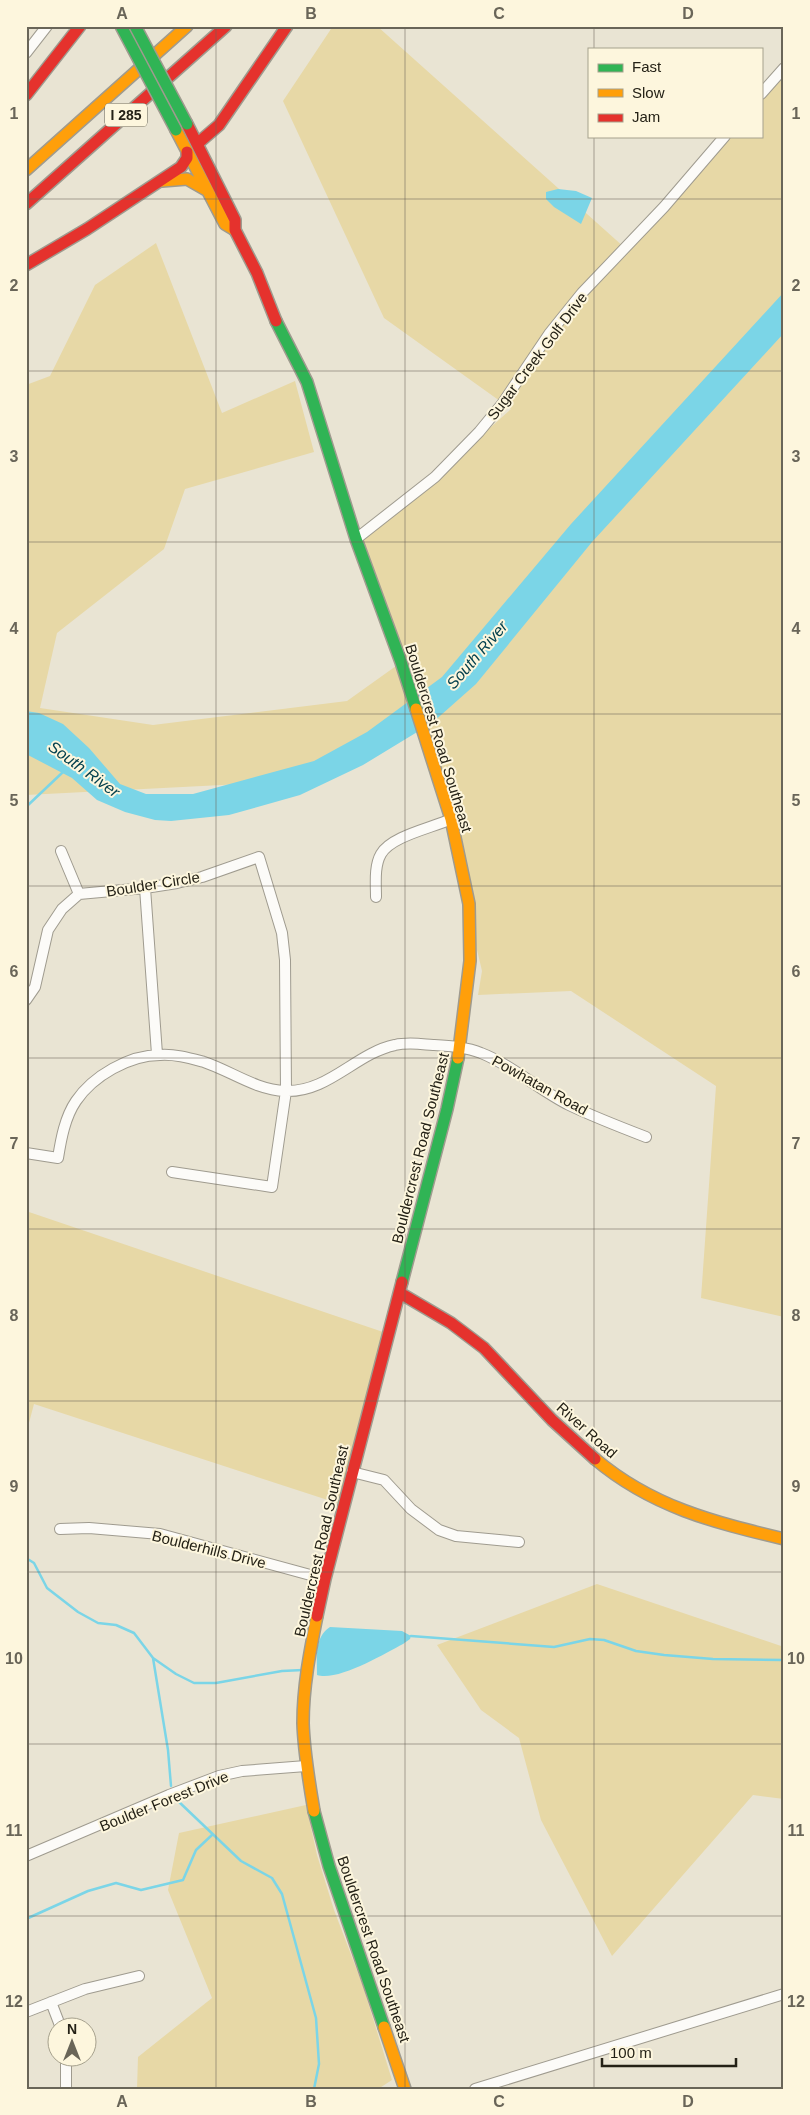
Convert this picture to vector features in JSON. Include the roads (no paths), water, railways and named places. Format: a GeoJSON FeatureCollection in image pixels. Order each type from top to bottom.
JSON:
{"type":"FeatureCollection","features":[{"type":"Feature","properties":{"kind":"main road"},"geometry":{"type":"LineString","coordinates":[[26,95],[80,26]]}},
{"type":"Feature","properties":{"kind":"main road","name":"Bouldercrest Road Southeast"},"geometry":{"type":"LineString","coordinates":[[121,26],[225,224],[235,230],[257,273],[284,339],[307,382],[356,539],[401,662],[451,818],[469,904],[470,961],[460,1048],[447,1109],[325,1579],[308,1662],[303,1722],[306,1766],[315,1817],[329,1866],[405,2089]]}},
{"type":"Feature","properties":{"kind":"main road","name":"Bouldercrest Road Southeast"},"geometry":{"type":"LineString","coordinates":[[135,26],[236,220],[235,230]]}},
{"type":"Feature","properties":{"kind":"main road","name":"I 285"},"geometry":{"type":"LineString","coordinates":[[26,170],[187,26]]}},
{"type":"Feature","properties":{"kind":"main road","name":"I 285"},"geometry":{"type":"LineString","coordinates":[[26,204],[226,26]]}},
{"type":"Feature","properties":{"kind":"main road"},"geometry":{"type":"LineString","coordinates":[[26,265],[181,167],[187,158],[187,152],[219,125],[287,26]]}},
{"type":"Feature","properties":{"kind":"main road"},"geometry":{"type":"LineString","coordinates":[[159,182],[185,179],[195,181],[208,191]]}},
{"type":"Feature","properties":{"kind":"main road","name":"River Road"},"geometry":{"type":"LineString","coordinates":[[400,1293],[430,1310],[479,1343],[556,1424],[591,1456],[619,1478],[652,1498],[693,1516],[784,1539]]}},
{"type":"Feature","properties":{"kind":"street"},"geometry":{"type":"LineString","coordinates":[[26,53],[47,26]]}},
{"type":"Feature","properties":{"kind":"street"},"geometry":{"type":"LineString","coordinates":[[762,93],[784,68]]}},
{"type":"Feature","properties":{"kind":"street","name":"Sugar Creek Golf Drive"},"geometry":{"type":"LineString","coordinates":[[356,539],[435,477],[479,432],[502,404],[549,334],[582,293],[664,207],[723,138]]}},
{"type":"Feature","properties":{"kind":"street"},"geometry":{"type":"LineString","coordinates":[[376,898],[376,872],[381,854],[397,840],[451,818]]}},
{"type":"Feature","properties":{"kind":"street"},"geometry":{"type":"LineString","coordinates":[[26,1000],[35,987],[48,930],[62,909],[79,894],[61,851]]}},
{"type":"Feature","properties":{"kind":"street","name":"Boulder Circle"},"geometry":{"type":"LineString","coordinates":[[79,894],[145,888],[202,877],[260,858],[282,933],[285,960],[286,1091]]}},
{"type":"Feature","properties":{"kind":"street"},"geometry":{"type":"LineString","coordinates":[[26,1152],[58,1158],[68,1116],[76,1101],[89,1086],[122,1064],[157,1054],[145,888]]}},
{"type":"Feature","properties":{"kind":"street","name":"Powhatan Road"},"geometry":{"type":"LineString","coordinates":[[157,1054],[176,1055],[205,1062],[266,1088],[286,1091],[305,1090],[329,1080],[370,1055],[394,1045],[408,1043],[460,1048],[482,1053],[568,1104],[646,1137]]}},
{"type":"Feature","properties":{"kind":"street"},"geometry":{"type":"LineString","coordinates":[[172,1172],[272,1187],[286,1091]]}},
{"type":"Feature","properties":{"kind":"street"},"geometry":{"type":"LineString","coordinates":[[352,1472],[384,1480],[412,1509],[439,1530],[456,1536],[520,1542]]}},
{"type":"Feature","properties":{"kind":"street","name":"Boulderhills Drive"},"geometry":{"type":"LineString","coordinates":[[60,1528],[89,1528],[160,1534],[325,1579]]}},
{"type":"Feature","properties":{"kind":"street","name":"Boulder Forest Drive"},"geometry":{"type":"LineString","coordinates":[[26,1856],[169,1795],[219,1776],[242,1771],[306,1766]]}},
{"type":"Feature","properties":{"kind":"street"},"geometry":{"type":"LineString","coordinates":[[26,2012],[85,1989],[139,1976]]}},
{"type":"Feature","properties":{"kind":"street"},"geometry":{"type":"LineString","coordinates":[[475,2089],[784,1994]]}},
{"type":"Feature","properties":{"kind":"street"},"geometry":{"type":"LineString","coordinates":[[51,2002],[57,2018]]}},
{"type":"Feature","properties":{"kind":"street"},"geometry":{"type":"LineString","coordinates":[[66,2068],[66,2089]]}},
{"type":"Feature","properties":{"kind":"water"},"geometry":{"type":"Polygon","coordinates":[[[558,189],[576,191],[592,198],[581,224],[554,207],[546,199],[546,192],[558,189]]]}},
{"type":"Feature","properties":{"kind":"water","name":"South River"},"geometry":{"type":"Polygon","coordinates":[[[784,292],[784,333],[592,542],[476,684],[432,723],[363,765],[300,795],[229,815],[171,821],[155,820],[125,812],[97,800],[72,778],[26,754],[26,711],[39,713],[63,724],[89,748],[120,784],[146,794],[193,794],[314,761],[367,732],[442,677],[571,524],[784,292]]]}},
{"type":"Feature","properties":{"kind":"water"},"geometry":{"type":"Polygon","coordinates":[[[330,1627],[402,1631],[411,1636],[403,1644],[348,1671],[336,1675],[317,1675],[319,1642],[321,1636],[330,1627]]]}},
{"type":"Feature","properties":{"kind":"waterway"},"geometry":{"type":"LineString","coordinates":[[26,807],[63,772]]}},
{"type":"Feature","properties":{"kind":"waterway"},"geometry":{"type":"LineString","coordinates":[[26,1558],[34,1563],[47,1588],[78,1612],[98,1623],[116,1625],[134,1633],[153,1658],[176,1674],[194,1683],[216,1683],[282,1671],[303,1670]]}},
{"type":"Feature","properties":{"kind":"waterway"},"geometry":{"type":"LineString","coordinates":[[411,1636],[554,1647],[590,1639],[604,1640],[636,1651],[664,1655],[713,1659],[784,1660]]}},
{"type":"Feature","properties":{"kind":"waterway"},"geometry":{"type":"LineString","coordinates":[[153,1658],[168,1750],[171,1786]]}},
{"type":"Feature","properties":{"kind":"waterway"},"geometry":{"type":"LineString","coordinates":[[178,1801],[241,1861],[272,1878],[282,1894],[316,2018],[319,2064],[314,2089]]}},
{"type":"Feature","properties":{"kind":"waterway"},"geometry":{"type":"LineString","coordinates":[[26,1919],[88,1891],[116,1883],[141,1890],[183,1880],[196,1850],[213,1834]]}}]}
